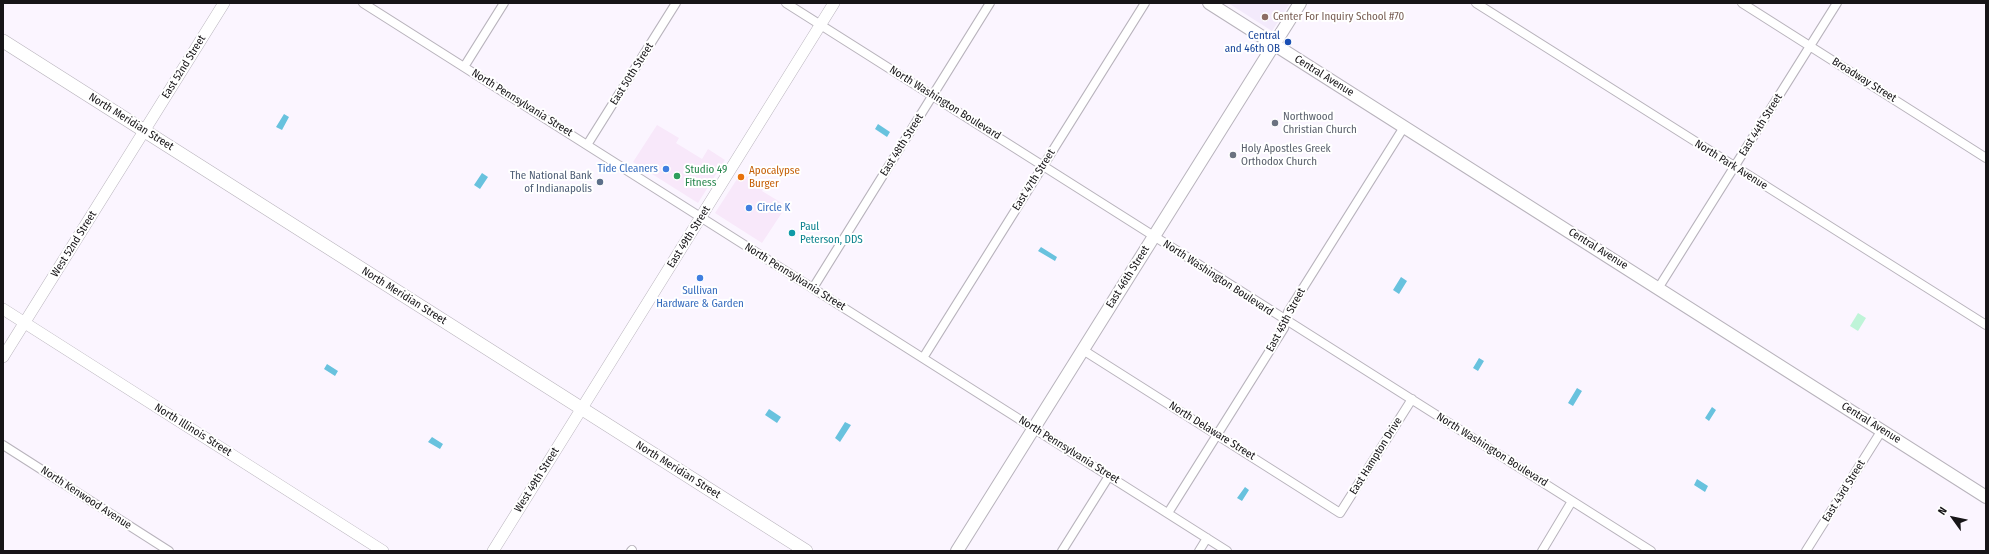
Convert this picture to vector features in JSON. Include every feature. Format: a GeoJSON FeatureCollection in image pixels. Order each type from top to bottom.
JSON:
{"type":"FeatureCollection","features":[{"type":"Feature","properties":{"kind":"main road","name":"Central Avenue"},"geometry":{"type":"LineString","coordinates":[[1209,3],[1986,497]]}},
{"type":"Feature","properties":{"kind":"main road","name":"East 46th Street"},"geometry":{"type":"LineString","coordinates":[[956,551],[1300,3]]}},
{"type":"Feature","properties":{"kind":"main road","name":"North Meridian Street"},"geometry":{"type":"LineString","coordinates":[[3,41],[806,551]]}},
{"type":"Feature","properties":{"kind":"street","name":"East 52nd Street"},"geometry":{"type":"LineString","coordinates":[[144,131],[224,3]]}},
{"type":"Feature","properties":{"kind":"street"},"geometry":{"type":"LineString","coordinates":[[464,67],[504,3]]}},
{"type":"Feature","properties":{"kind":"street","name":"East 50th Street"},"geometry":{"type":"LineString","coordinates":[[587,144],[676,3]]}},
{"type":"Feature","properties":{"kind":"street","name":"North Washington Boulevard"},"geometry":{"type":"LineString","coordinates":[[786,3],[1650,551]]}},
{"type":"Feature","properties":{"kind":"street","name":"East 49th Street"},"geometry":{"type":"LineString","coordinates":[[582,409],[834,3]]}},
{"type":"Feature","properties":{"kind":"street","name":"East 48th Street"},"geometry":{"type":"LineString","coordinates":[[813,288],[990,3]]}},
{"type":"Feature","properties":{"kind":"street","name":"East 47th Street"},"geometry":{"type":"LineString","coordinates":[[923,358],[1145,3]]}},
{"type":"Feature","properties":{"kind":"street","name":"North Park Avenue"},"geometry":{"type":"LineString","coordinates":[[1476,3],[1986,325]]}},
{"type":"Feature","properties":{"kind":"street","name":"Broadway Street"},"geometry":{"type":"LineString","coordinates":[[1742,3],[1986,158]]}},
{"type":"Feature","properties":{"kind":"street","name":"East 44th Street"},"geometry":{"type":"LineString","coordinates":[[1659,288],[1837,3]]}},
{"type":"Feature","properties":{"kind":"street","name":"North Pennsylvania Street"},"geometry":{"type":"LineString","coordinates":[[365,4],[1227,551]]}},
{"type":"Feature","properties":{"kind":"street","name":"East 45th Street"},"geometry":{"type":"LineString","coordinates":[[1168,514],[1284,328],[1288,312],[1404,127]]}},
{"type":"Feature","properties":{"kind":"street","name":"West 52nd Street"},"geometry":{"type":"LineString","coordinates":[[3,357],[144,131]]}},
{"type":"Feature","properties":{"kind":"street","name":"North Illinois Street"},"geometry":{"type":"LineString","coordinates":[[3,309],[384,551]]}},
{"type":"Feature","properties":{"kind":"street","name":"North Delaware Street"},"geometry":{"type":"LineString","coordinates":[[1083,350],[1218,434],[1340,513]]}},
{"type":"Feature","properties":{"kind":"street","name":"East Hampton Drive"},"geometry":{"type":"LineString","coordinates":[[1340,513],[1412,399]]}},
{"type":"Feature","properties":{"kind":"street","name":"West 49th Street"},"geometry":{"type":"LineString","coordinates":[[493,551],[582,409]]}},
{"type":"Feature","properties":{"kind":"street","name":"East 43rd Street"},"geometry":{"type":"LineString","coordinates":[[1806,551],[1882,430]]}},
{"type":"Feature","properties":{"kind":"street","name":"North Kenwood Avenue"},"geometry":{"type":"LineString","coordinates":[[3,445],[169,551]]}},
{"type":"Feature","properties":{"kind":"street"},"geometry":{"type":"LineString","coordinates":[[1062,551],[1109,476]]}},
{"type":"Feature","properties":{"kind":"street"},"geometry":{"type":"LineString","coordinates":[[1542,551],[1572,501]]}},
{"type":"Feature","properties":{"kind":"street"},"geometry":{"type":"LineString","coordinates":[[1199,551],[1207,538]]}},
{"type":"Feature","properties":{"kind":"shaded area","name":"Center For Inquiry School #70"},"geometry":{"type":"Polygon","coordinates":[[[1228,3],[1290,3],[1272,31],[1228,3]]]}},
{"type":"Feature","properties":{"kind":"shaded area"},"geometry":{"type":"Polygon","coordinates":[[[657,125],[679,138],[676,143],[702,159],[708,149],[725,160],[698,203],[633,162],[657,125]]]}},
{"type":"Feature","properties":{"kind":"shaded area"},"geometry":{"type":"Polygon","coordinates":[[[741,173],[764,187],[762,191],[785,205],[785,208],[762,243],[715,213],[741,173]]]}},
{"type":"Feature","properties":{"kind":"green space"},"geometry":{"type":"Polygon","coordinates":[[[1858,313],[1866,318],[1858,331],[1850,326],[1858,313]]]}},
{"type":"Feature","properties":{"kind":"water"},"geometry":{"type":"Polygon","coordinates":[[[284,114],[289,117],[282,130],[276,127],[284,114]]]}},
{"type":"Feature","properties":{"kind":"water"},"geometry":{"type":"Polygon","coordinates":[[[878,124],[890,132],[887,137],[875,129],[878,124]]]}},
{"type":"Feature","properties":{"kind":"water"},"geometry":{"type":"Polygon","coordinates":[[[482,173],[488,177],[480,189],[474,185],[482,173]]]}},
{"type":"Feature","properties":{"kind":"water"},"geometry":{"type":"Polygon","coordinates":[[[1041,247],[1057,257],[1055,261],[1038,251],[1041,247]]]}},
{"type":"Feature","properties":{"kind":"water"},"geometry":{"type":"Polygon","coordinates":[[[1401,277],[1407,281],[1399,294],[1393,290],[1401,277]]]}},
{"type":"Feature","properties":{"kind":"water"},"geometry":{"type":"Polygon","coordinates":[[[1479,358],[1484,361],[1478,371],[1473,368],[1479,358]]]}},
{"type":"Feature","properties":{"kind":"water"},"geometry":{"type":"Polygon","coordinates":[[[327,364],[338,371],[335,376],[324,369],[327,364]]]}},
{"type":"Feature","properties":{"kind":"water"},"geometry":{"type":"Polygon","coordinates":[[[1577,388],[1582,391],[1573,406],[1568,403],[1577,388]]]}},
{"type":"Feature","properties":{"kind":"water"},"geometry":{"type":"Polygon","coordinates":[[[1712,407],[1716,410],[1709,421],[1705,418],[1712,407]]]}},
{"type":"Feature","properties":{"kind":"water"},"geometry":{"type":"Polygon","coordinates":[[[769,409],[781,417],[777,423],[765,415],[769,409]]]}},
{"type":"Feature","properties":{"kind":"water"},"geometry":{"type":"Polygon","coordinates":[[[845,422],[851,425],[840,442],[835,438],[845,422]]]}},
{"type":"Feature","properties":{"kind":"water"},"geometry":{"type":"Polygon","coordinates":[[[432,437],[443,444],[440,449],[428,442],[432,437]]]}},
{"type":"Feature","properties":{"kind":"water"},"geometry":{"type":"Polygon","coordinates":[[[1697,479],[1708,486],[1705,492],[1694,485],[1697,479]]]}},
{"type":"Feature","properties":{"kind":"water"},"geometry":{"type":"Polygon","coordinates":[[[1245,487],[1249,490],[1242,501],[1237,498],[1245,487]]]}},
{"type":"Feature","properties":{"kind":"place","name":"Center For Inquiry School #70"},"geometry":{"type":"Point","coordinates":[1265,17]}},
{"type":"Feature","properties":{"kind":"place","name":"Central and 46th OB"},"geometry":{"type":"Point","coordinates":[1288,42]}},
{"type":"Feature","properties":{"kind":"place","name":"Northwood Christian Church"},"geometry":{"type":"Point","coordinates":[1275,123]}},
{"type":"Feature","properties":{"kind":"place","name":"Holy Apostles Greek Orthodox Church"},"geometry":{"type":"Point","coordinates":[1233,155]}},
{"type":"Feature","properties":{"kind":"place","name":"Tide Cleaners"},"geometry":{"type":"Point","coordinates":[666,169]}},
{"type":"Feature","properties":{"kind":"place","name":"Studio 49 Fitness"},"geometry":{"type":"Point","coordinates":[677,176]}},
{"type":"Feature","properties":{"kind":"place","name":"Apocalypse Burger"},"geometry":{"type":"Point","coordinates":[741,177]}},
{"type":"Feature","properties":{"kind":"place","name":"The National Bank of Indianapolis"},"geometry":{"type":"Point","coordinates":[600,182]}},
{"type":"Feature","properties":{"kind":"place","name":"Circle K"},"geometry":{"type":"Point","coordinates":[749,208]}},
{"type":"Feature","properties":{"kind":"place","name":"Paul Peterson, DDS"},"geometry":{"type":"Point","coordinates":[792,233]}},
{"type":"Feature","properties":{"kind":"place","name":"Sullivan Hardware & Garden"},"geometry":{"type":"Point","coordinates":[700,278]}}]}
